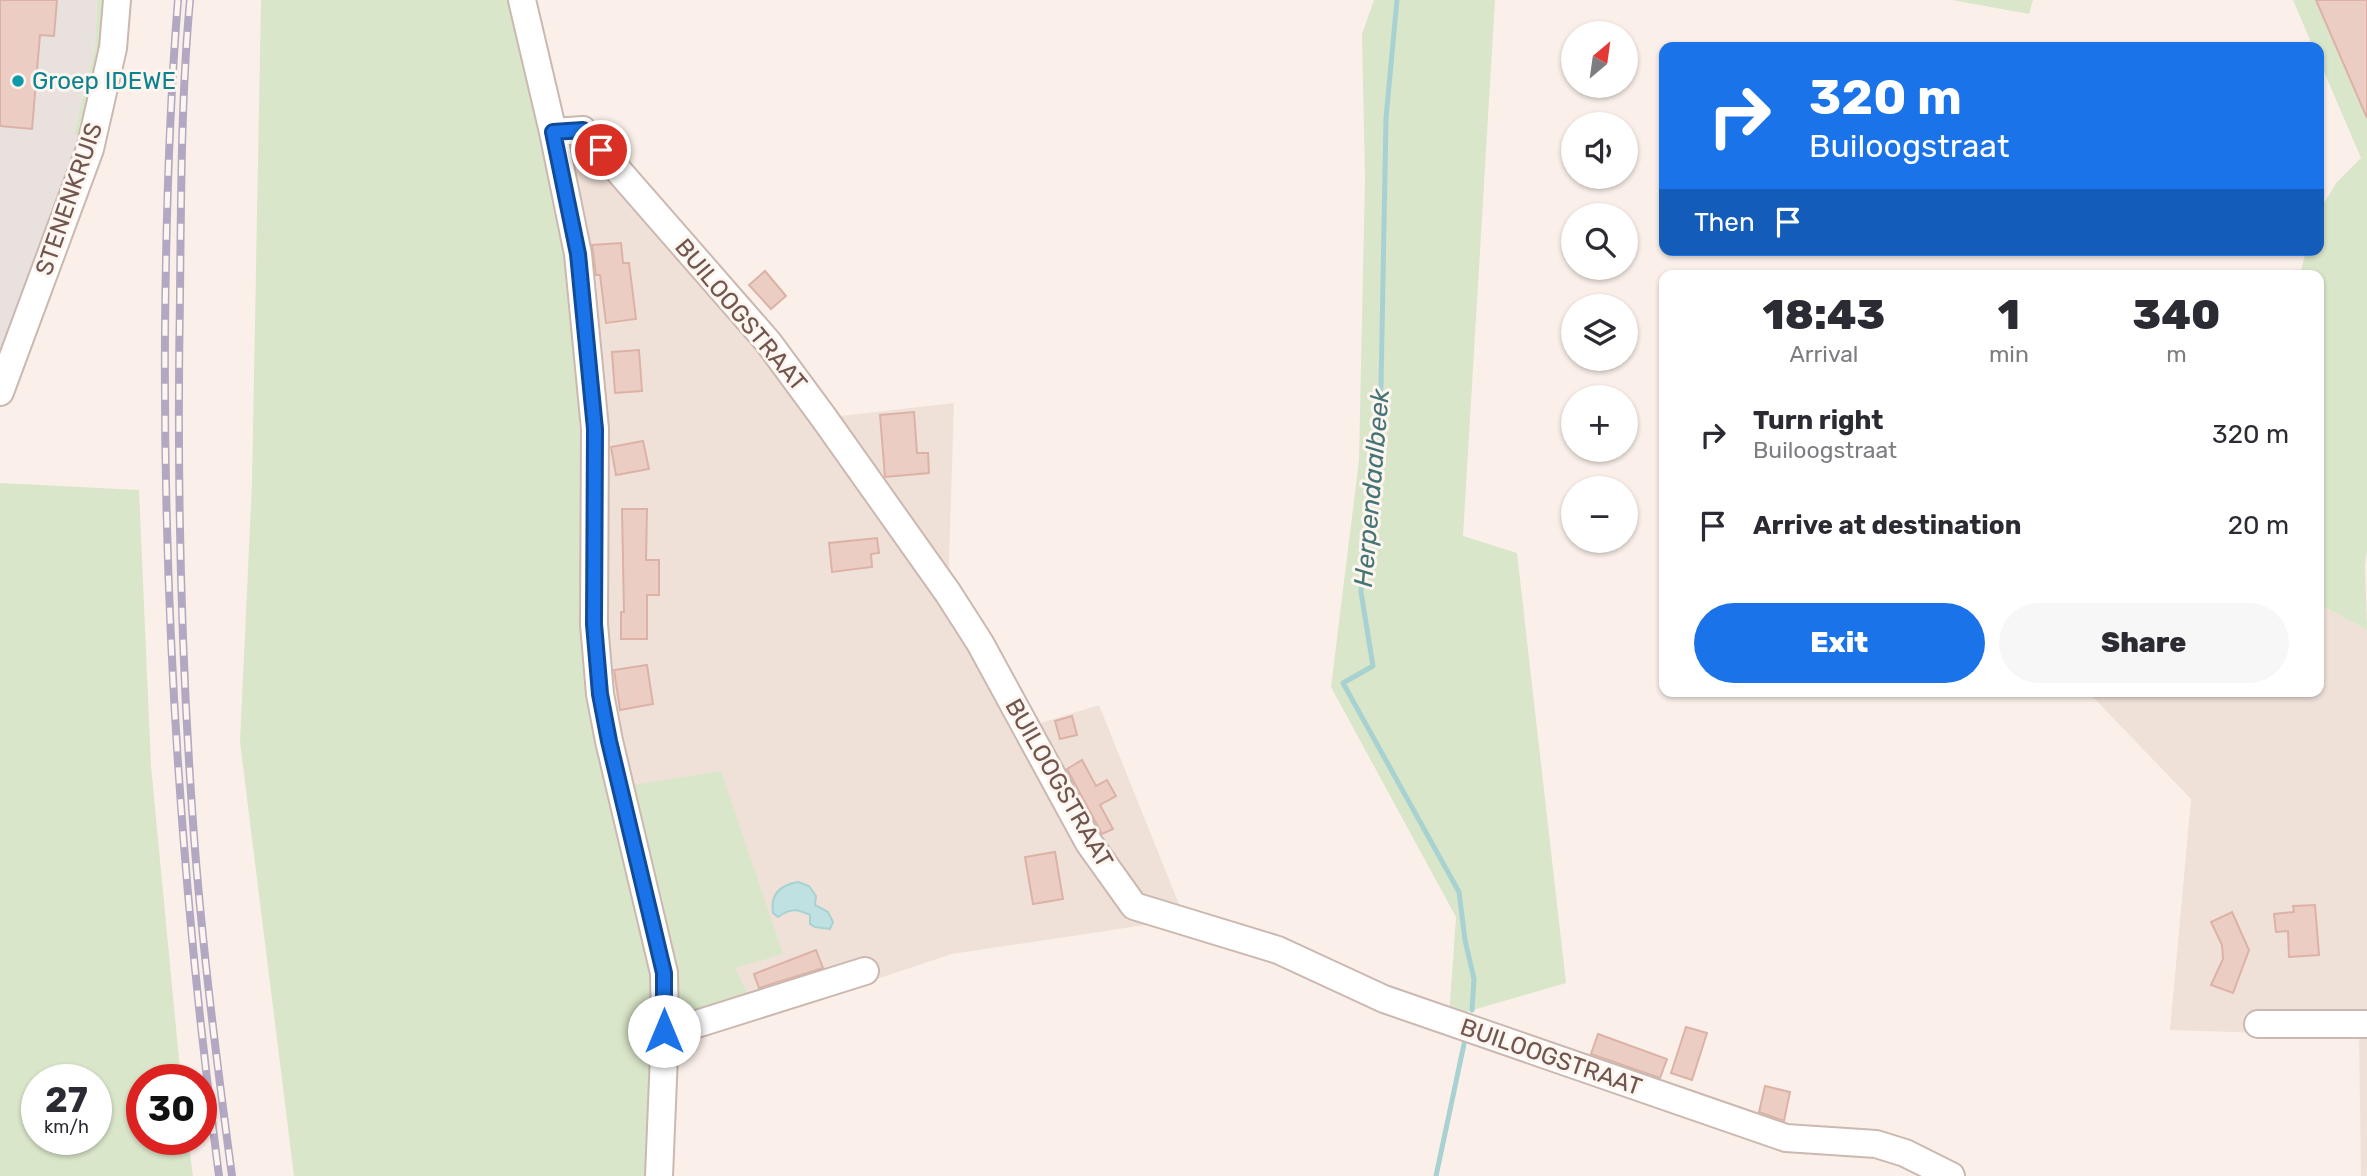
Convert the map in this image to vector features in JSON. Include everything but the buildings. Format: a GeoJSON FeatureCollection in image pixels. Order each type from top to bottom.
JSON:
{"type":"FeatureCollection","features":[{"type":"Feature","properties":{"kind":"street","name":"STENENKRUIS"},"geometry":{"type":"LineString","coordinates":[[0,392],[90,149],[113,48],[117,0]]}},
{"type":"Feature","properties":{"kind":"street"},"geometry":{"type":"LineString","coordinates":[[522,0],[578,254],[595,429],[594,624],[600,694],[664,973],[659,1176]]}},
{"type":"Feature","properties":{"kind":"street","name":"BUILOOGSTRAAT"},"geometry":{"type":"LineString","coordinates":[[553,132],[583,130],[776,353],[980,643],[1089,843],[1134,906],[1278,950],[1384,999],[1786,1138],[1876,1144],[1905,1153],[1951,1176]]}},
{"type":"Feature","properties":{"kind":"street"},"geometry":{"type":"LineString","coordinates":[[664,1031],[684,1028],[865,971]]}},
{"type":"Feature","properties":{"kind":"street"},"geometry":{"type":"LineString","coordinates":[[2258,1024],[2367,1024]]}},
{"type":"Feature","properties":{"kind":"shaded area"},"geometry":{"type":"Polygon","coordinates":[[[0,0],[97,0],[95,47],[74,132],[86,140],[0,377],[0,0]]]}},
{"type":"Feature","properties":{"kind":"shaded area"},"geometry":{"type":"Polygon","coordinates":[[[583,130],[824,418],[954,403],[948,593],[1034,725],[1099,705],[1185,919],[952,954],[675,1046],[609,741],[578,254],[553,132],[583,130]]]}},
{"type":"Feature","properties":{"kind":"shaded area"},"geometry":{"type":"Polygon","coordinates":[[[2324,607],[2367,630],[2367,1176],[2361,1176],[2359,1036],[2170,1030],[2191,799],[2093,697],[2324,697],[2324,607]]]}},
{"type":"Feature","properties":{"kind":"green space"},"geometry":{"type":"Polygon","coordinates":[[[97,0],[111,0],[86,140],[74,133],[95,47],[97,0]]]}},
{"type":"Feature","properties":{"kind":"green space"},"geometry":{"type":"Polygon","coordinates":[[[261,0],[512,0],[572,263],[591,669],[657,975],[650,1176],[294,1176],[240,742],[252,483],[261,0]]]}},
{"type":"Feature","properties":{"kind":"green space"},"geometry":{"type":"Polygon","coordinates":[[[1374,0],[1495,0],[1463,536],[1517,553],[1566,983],[1449,1017],[1456,917],[1331,687],[1359,460],[1365,179],[1362,34],[1374,0]]]}},
{"type":"Feature","properties":{"kind":"green space"},"geometry":{"type":"Polygon","coordinates":[[[1952,0],[2033,0],[2029,14],[1952,0]]]}},
{"type":"Feature","properties":{"kind":"green space"},"geometry":{"type":"Polygon","coordinates":[[[2293,0],[2316,0],[2367,116],[2367,630],[2324,607],[2324,270],[2301,270],[2305,256],[2324,256],[2324,203],[2337,182],[2361,158],[2324,72],[2324,42],[2311,42],[2293,0]]]}},
{"type":"Feature","properties":{"kind":"green space"},"geometry":{"type":"Polygon","coordinates":[[[0,483],[139,490],[151,766],[179,1064],[126,1064],[126,1155],[190,1155],[193,1176],[0,1176],[0,483]]]}},
{"type":"Feature","properties":{"kind":"green space"},"geometry":{"type":"Polygon","coordinates":[[[721,771],[783,954],[735,968],[754,1007],[665,1031],[620,787],[721,771]]]}},
{"type":"Feature","properties":{"kind":"water"},"geometry":{"type":"Polygon","coordinates":[[[798,882],[809,886],[816,896],[815,905],[828,912],[833,922],[830,929],[815,927],[810,924],[810,915],[794,910],[778,917],[773,913],[773,901],[781,888],[798,882]]]}},
{"type":"Feature","properties":{"kind":"waterway","name":"Herpendaalbeek"},"geometry":{"type":"LineString","coordinates":[[1397,0],[1386,118],[1381,387],[1361,592],[1373,666],[1343,683],[1459,892],[1465,940],[1474,979],[1472,1010]]}},
{"type":"Feature","properties":{"kind":"waterway","name":"Herpendaalbeek"},"geometry":{"type":"LineString","coordinates":[[1436,1176],[1464,1044]]}},
{"type":"Feature","properties":{"kind":"railway"},"geometry":{"type":"LineString","coordinates":[[178,0],[166,248],[167,543],[185,860],[219,1176]]}},
{"type":"Feature","properties":{"kind":"railway"},"geometry":{"type":"LineString","coordinates":[[190,0],[183,111],[181,222],[179,420],[182,607],[198,889],[232,1176]]}},
{"type":"Feature","properties":{"kind":"place","name":"Groep IDEWE"},"geometry":{"type":"Point","coordinates":[18,81]}},
{"type":"Feature","properties":{"kind":"route"},"geometry":{"type":"LineString","coordinates":[[601,150],[583,130],[553,132],[578,254],[595,429],[594,624],[600,694],[664,973],[664,1031]]}}]}
